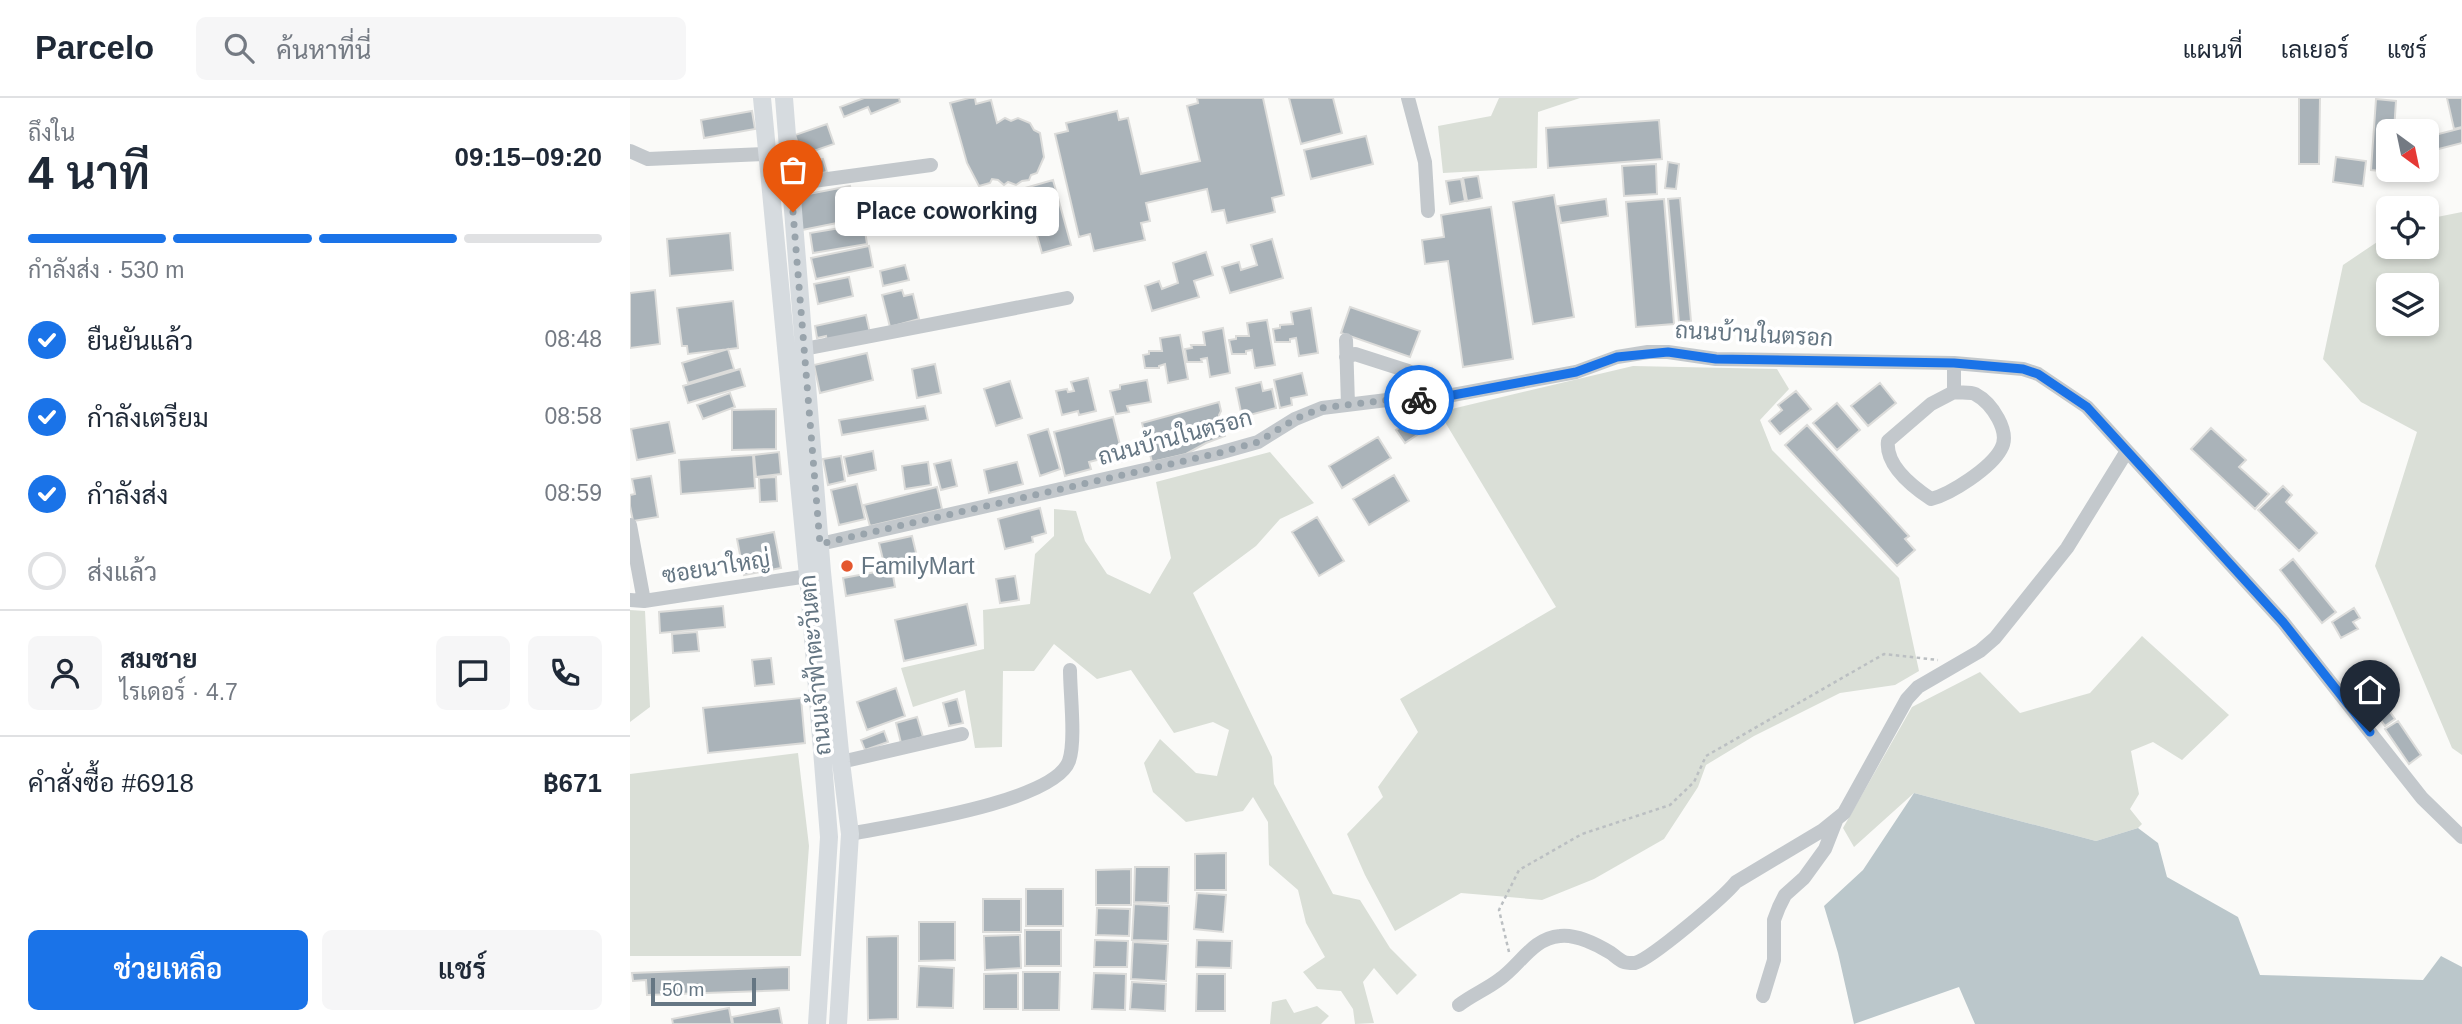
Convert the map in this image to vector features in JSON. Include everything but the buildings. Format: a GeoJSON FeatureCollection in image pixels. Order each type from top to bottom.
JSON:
{"type":"FeatureCollection","features":[{"type":"Feature","properties":{"kind":"main road","name":"ถนนเจ้าฟ้าตะวันตก"},"geometry":{"type":"LineString","coordinates":[[762,98],[830,837],[817,1024]]}},
{"type":"Feature","properties":{"kind":"main road","name":"ถนนเจ้าฟ้าตะวันตก"},"geometry":{"type":"LineString","coordinates":[[784,98],[820,544],[850,834],[838,1024]]}},
{"type":"Feature","properties":{"kind":"street"},"geometry":{"type":"LineString","coordinates":[[1408,98],[1425,162],[1428,211]]}},
{"type":"Feature","properties":{"kind":"street"},"geometry":{"type":"LineString","coordinates":[[630,151],[648,159],[766,154]]}},
{"type":"Feature","properties":{"kind":"street"},"geometry":{"type":"LineString","coordinates":[[791,184],[931,165]]}},
{"type":"Feature","properties":{"kind":"street"},"geometry":{"type":"LineString","coordinates":[[804,349],[1067,298]]}},
{"type":"Feature","properties":{"kind":"street"},"geometry":{"type":"LineString","coordinates":[[1346,340],[1348,405]]}},
{"type":"Feature","properties":{"kind":"street","name":"ถนนบ้านในตรอก"},"geometry":{"type":"LineString","coordinates":[[820,544],[1219,453],[1258,442],[1295,419],[1322,408],[1387,400],[1432,399],[1576,372],[1617,357],[1648,352],[1716,359],[1954,363],[2023,369],[2038,374],[2087,407],[2283,622],[2422,798],[2462,837]]}},
{"type":"Feature","properties":{"kind":"street"},"geometry":{"type":"LineString","coordinates":[[1346,357],[1356,354],[1408,371]]}},
{"type":"Feature","properties":{"kind":"street"},"geometry":{"type":"LineString","coordinates":[[1954,363],[1954,393]]}},
{"type":"Feature","properties":{"kind":"street"},"geometry":{"type":"LineString","coordinates":[[1954,393],[1974,393],[1985,402],[2001,426],[2004,437],[2002,448],[1973,477],[1943,496],[1931,499],[1915,489],[1899,470],[1887,450],[1888,441],[1931,404],[1954,393]]}},
{"type":"Feature","properties":{"kind":"street"},"geometry":{"type":"LineString","coordinates":[[1459,1005],[1513,969],[1539,943],[1560,936],[1584,940],[1622,961],[1635,963],[1705,911],[1736,882],[1837,820],[1844,813],[1907,699],[1918,687],[1980,651],[2017,612],[2067,548],[2127,451]]}},
{"type":"Feature","properties":{"kind":"street"},"geometry":{"type":"LineString","coordinates":[[630,525],[637,601]]}},
{"type":"Feature","properties":{"kind":"street","name":"ซอยนาใหญ่"},"geometry":{"type":"LineString","coordinates":[[637,601],[808,576]]}},
{"type":"Feature","properties":{"kind":"street"},"geometry":{"type":"LineString","coordinates":[[850,834],[1004,802],[1039,788],[1057,776],[1069,762],[1070,670]]}},
{"type":"Feature","properties":{"kind":"street"},"geometry":{"type":"LineString","coordinates":[[841,762],[962,734]]}},
{"type":"Feature","properties":{"kind":"street"},"geometry":{"type":"LineString","coordinates":[[1763,996],[1774,960],[1774,920],[1779,906],[1785,895],[1804,878],[1825,849],[1837,820]]}},
{"type":"Feature","properties":{"kind":"path"},"geometry":{"type":"LineString","coordinates":[[1513,969],[1499,911],[1519,870],[1582,834],[1670,804],[1694,782],[1706,756],[1884,654],[1959,662]]}},
{"type":"Feature","properties":{"kind":"shaded area"},"geometry":{"type":"Polygon","coordinates":[[[1499,98],[1580,98],[1538,112],[1537,168],[1443,173],[1438,126],[1491,116],[1499,98]]]}},
{"type":"Feature","properties":{"kind":"shaded area"},"geometry":{"type":"Polygon","coordinates":[[[2462,212],[2462,755],[2452,748],[2375,566],[2417,432],[2361,402],[2323,359],[2343,265],[2376,243],[2376,259],[2439,259],[2439,217],[2462,212]]]}},
{"type":"Feature","properties":{"kind":"shaded area"},"geometry":{"type":"Polygon","coordinates":[[[1633,366],[1777,369],[1789,389],[1760,420],[1772,450],[1899,578],[1919,671],[1895,685],[1840,693],[1754,736],[1706,765],[1698,787],[1664,839],[1594,879],[1542,900],[1461,893],[1395,931],[1347,834],[1383,797],[1378,787],[1418,732],[1400,699],[1556,607],[1439,412],[1633,366]]]}},
{"type":"Feature","properties":{"kind":"shaded area"},"geometry":{"type":"Polygon","coordinates":[[[1270,452],[1314,503],[1280,519],[1256,546],[1193,593],[1272,757],[1274,784],[1333,894],[1360,900],[1390,948],[1417,975],[1397,995],[1374,968],[1363,982],[1374,1023],[1355,1024],[1353,1009],[1341,991],[1317,989],[1303,972],[1325,957],[1306,923],[1298,890],[1269,865],[1268,822],[1253,797],[1243,811],[1186,822],[1153,792],[1144,763],[1160,739],[1196,773],[1217,776],[1229,730],[1213,722],[1174,733],[1131,670],[1097,679],[1054,644],[1034,671],[1003,671],[1002,747],[975,748],[965,690],[913,707],[901,668],[984,649],[983,610],[1030,604],[1035,554],[1054,536],[1054,509],[1076,511],[1085,541],[1107,574],[1150,594],[1171,558],[1156,482],[1270,452]]]}},
{"type":"Feature","properties":{"kind":"shaded area"},"geometry":{"type":"Polygon","coordinates":[[[630,610],[645,611],[650,707],[630,722],[630,610]]]}},
{"type":"Feature","properties":{"kind":"shaded area"},"geometry":{"type":"Polygon","coordinates":[[[2142,636],[2229,715],[2182,760],[2153,742],[2131,751],[2139,794],[2130,809],[2142,824],[2138,828],[2096,841],[1914,793],[1854,847],[1843,828],[1912,707],[1980,672],[2020,713],[2090,693],[2142,636]]]}},
{"type":"Feature","properties":{"kind":"shaded area"},"geometry":{"type":"Polygon","coordinates":[[[798,753],[809,846],[801,956],[630,956],[630,774],[798,753]]]}},
{"type":"Feature","properties":{"kind":"shaded area"},"geometry":{"type":"Polygon","coordinates":[[[1914,793],[2096,841],[2138,828],[2158,843],[2167,877],[2238,917],[2260,975],[2423,980],[2441,956],[2462,967],[2462,1024],[1975,1024],[1959,987],[1854,1024],[1824,906],[1863,870],[1914,793]]]}},
{"type":"Feature","properties":{"kind":"shaded area"},"geometry":{"type":"Polygon","coordinates":[[[1286,999],[1294,1013],[1317,1006],[1329,1016],[1321,1024],[1270,1024],[1272,1002],[1286,999]]]}},
{"type":"Feature","properties":{"kind":"way so far"},"geometry":{"type":"LineString","coordinates":[[793,212],[820,544],[1219,453],[1258,442],[1295,419],[1322,408],[1387,400],[1419,400]]}},
{"type":"Feature","properties":{"kind":"place","name":"Place coworking"},"geometry":{"type":"Point","coordinates":[793,212]}},
{"type":"Feature","properties":{"kind":"place","name":"FamilyMart"},"geometry":{"type":"Point","coordinates":[847,566]}},
{"type":"Feature","properties":{"kind":"route"},"geometry":{"type":"LineString","coordinates":[[1419,400],[1576,372],[1617,357],[1648,352],[1716,359],[1954,363],[2023,369],[2038,374],[2087,407],[2283,622],[2370,732]]}}]}
